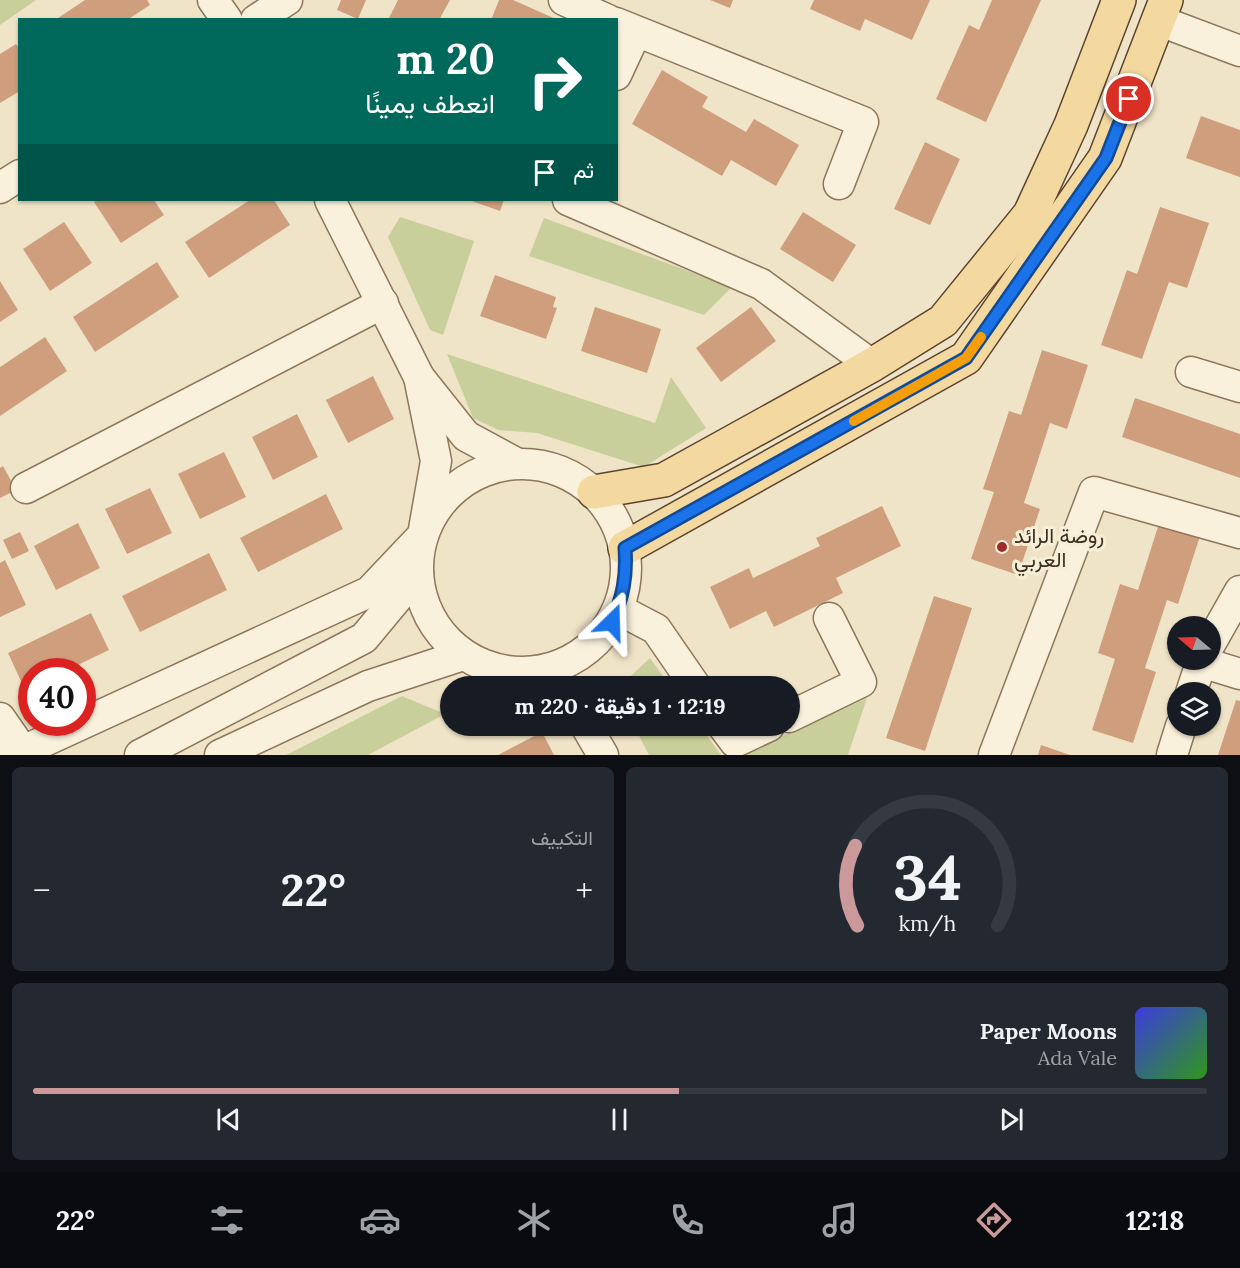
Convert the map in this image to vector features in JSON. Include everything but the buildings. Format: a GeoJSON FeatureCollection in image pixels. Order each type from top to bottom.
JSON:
{"type":"FeatureCollection","features":[{"type":"Feature","properties":{"kind":"main road"},"geometry":{"type":"LineString","coordinates":[[594,492],[664,480],[872,365],[943,321],[1030,213],[1071,125],[1119,0]]}},
{"type":"Feature","properties":{"kind":"main road"},"geometry":{"type":"LineString","coordinates":[[625,548],[966,358],[1106,158],[1163,10]]}},
{"type":"Feature","properties":{"kind":"street"},"geometry":{"type":"LineString","coordinates":[[213,0],[226,18]]}},
{"type":"Feature","properties":{"kind":"street"},"geometry":{"type":"LineString","coordinates":[[259,18],[287,0]]}},
{"type":"Feature","properties":{"kind":"street"},"geometry":{"type":"LineString","coordinates":[[564,0],[604,18]]}},
{"type":"Feature","properties":{"kind":"street"},"geometry":{"type":"LineString","coordinates":[[1163,10],[1240,51]]}},
{"type":"Feature","properties":{"kind":"street"},"geometry":{"type":"LineString","coordinates":[[618,66],[626,28],[863,122],[839,184]]}},
{"type":"Feature","properties":{"kind":"street"},"geometry":{"type":"LineString","coordinates":[[0,188],[18,176]]}},
{"type":"Feature","properties":{"kind":"street"},"geometry":{"type":"LineString","coordinates":[[331,201],[419,377],[466,436],[516,463]]}},
{"type":"Feature","properties":{"kind":"street"},"geometry":{"type":"LineString","coordinates":[[570,201],[761,284],[872,365]]}},
{"type":"Feature","properties":{"kind":"street"},"geometry":{"type":"LineString","coordinates":[[26,488],[383,303]]}},
{"type":"Feature","properties":{"kind":"street"},"geometry":{"type":"LineString","coordinates":[[1191,372],[1240,387]]}},
{"type":"Feature","properties":{"kind":"street"},"geometry":{"type":"LineString","coordinates":[[419,377],[436,461],[418,573],[421,597],[431,619],[445,639],[463,655],[479,664],[506,672],[534,672],[550,676]]}},
{"type":"Feature","properties":{"kind":"street"},"geometry":{"type":"LineString","coordinates":[[0,717],[15,753],[369,592],[423,535],[437,507],[459,485],[486,470],[516,463],[544,465],[571,475],[594,492],[619,527],[625,548],[626,574],[618,609],[612,622],[596,642],[576,658],[560,676]]}},
{"type":"Feature","properties":{"kind":"street"},"geometry":{"type":"LineString","coordinates":[[994,755],[1094,492],[1240,533]]}},
{"type":"Feature","properties":{"kind":"street"},"geometry":{"type":"LineString","coordinates":[[140,755],[364,638],[418,573]]}},
{"type":"Feature","properties":{"kind":"street"},"geometry":{"type":"LineString","coordinates":[[1221,625],[1240,591]]}},
{"type":"Feature","properties":{"kind":"street"},"geometry":{"type":"LineString","coordinates":[[618,609],[656,629],[688,676]]}},
{"type":"Feature","properties":{"kind":"street"},"geometry":{"type":"LineString","coordinates":[[800,712],[861,682],[829,618]]}},
{"type":"Feature","properties":{"kind":"street"},"geometry":{"type":"LineString","coordinates":[[220,755],[368,686],[463,655]]}},
{"type":"Feature","properties":{"kind":"street"},"geometry":{"type":"LineString","coordinates":[[1221,664],[1240,674]]}},
{"type":"Feature","properties":{"kind":"street"},"geometry":{"type":"LineString","coordinates":[[592,736],[603,755]]}},
{"type":"Feature","properties":{"kind":"street"},"geometry":{"type":"LineString","coordinates":[[730,736],[735,742],[748,736]]}},
{"type":"Feature","properties":{"kind":"street"},"geometry":{"type":"LineString","coordinates":[[1172,755],[1178,736]]}},
{"type":"Feature","properties":{"kind":"green space"},"geometry":{"type":"Polygon","coordinates":[[[0,0],[36,0],[0,25],[0,0]]]}},
{"type":"Feature","properties":{"kind":"green space"},"geometry":{"type":"Polygon","coordinates":[[[400,217],[474,241],[443,335],[430,330],[388,237],[400,217]]]}},
{"type":"Feature","properties":{"kind":"green space"},"geometry":{"type":"Polygon","coordinates":[[[544,218],[732,287],[704,315],[529,256],[544,218]]]}},
{"type":"Feature","properties":{"kind":"green space"},"geometry":{"type":"Polygon","coordinates":[[[447,354],[655,423],[671,377],[706,428],[644,467],[537,433],[498,430],[473,418],[447,354]]]}},
{"type":"Feature","properties":{"kind":"green space"},"geometry":{"type":"Polygon","coordinates":[[[650,658],[663,676],[631,676],[650,658]]]}},
{"type":"Feature","properties":{"kind":"green space"},"geometry":{"type":"Polygon","coordinates":[[[402,696],[440,712],[440,717],[368,755],[286,755],[402,696]]]}},
{"type":"Feature","properties":{"kind":"green space"},"geometry":{"type":"Polygon","coordinates":[[[867,698],[848,755],[741,755],[783,736],[800,736],[800,728],[867,698]]]}},
{"type":"Feature","properties":{"kind":"green space"},"geometry":{"type":"Polygon","coordinates":[[[639,736],[707,736],[721,755],[649,755],[639,736]]]}},
{"type":"Feature","properties":{"kind":"slow traffic"},"geometry":{"type":"LineString","coordinates":[[854,421],[966,358],[981,337]]}},
{"type":"Feature","properties":{"kind":"place","name":"روضة الرائد العربي"},"geometry":{"type":"Point","coordinates":[1002,547]}},
{"type":"Feature","properties":{"kind":"route"},"geometry":{"type":"LineString","coordinates":[[612,622],[622,599],[626,574],[625,548],[966,358],[1106,158],[1129,99]]}}]}
